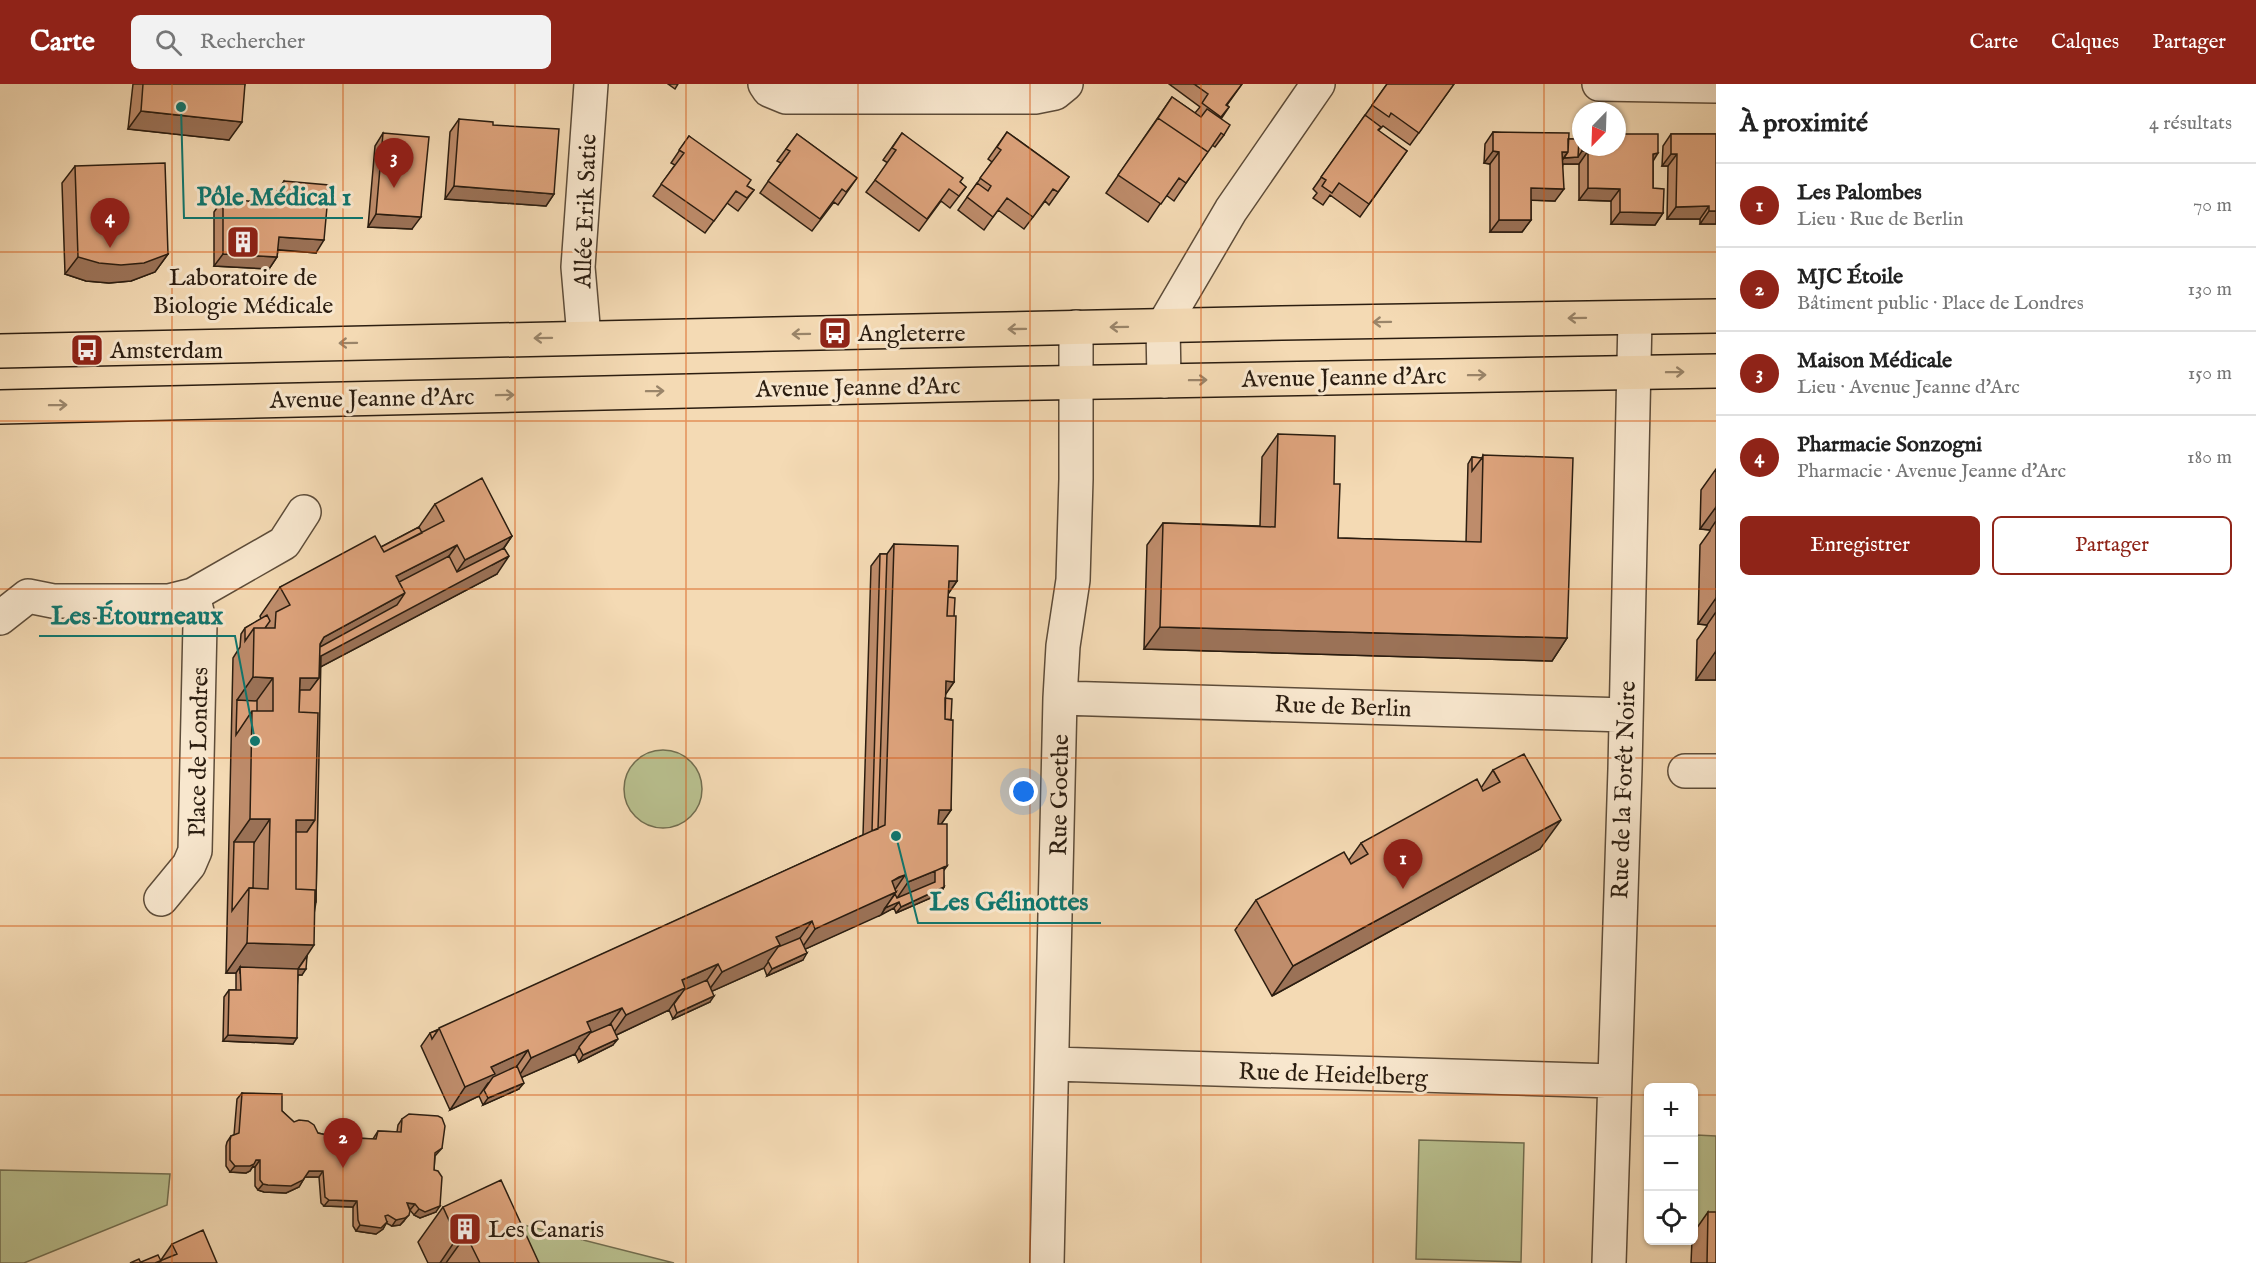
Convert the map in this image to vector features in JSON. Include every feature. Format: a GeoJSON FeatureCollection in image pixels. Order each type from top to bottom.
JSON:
{"type":"FeatureCollection","features":[{"type":"Feature","properties":{"kind":"main road"},"geometry":{"type":"LineString","coordinates":[[0,351],[584,337],[1716,316]]}},
{"type":"Feature","properties":{"kind":"main road","name":"Avenue Jeanne d'Arc"},"geometry":{"type":"LineString","coordinates":[[0,407],[1077,382],[1716,371]]}},
{"type":"Feature","properties":{"kind":"street","name":"Allée Erik Satie"},"geometry":{"type":"LineString","coordinates":[[584,337],[578,267],[591,84]]}},
{"type":"Feature","properties":{"kind":"street"},"geometry":{"type":"LineString","coordinates":[[765,84],[769,90],[786,97],[1035,97],[1055,93],[1066,84]]}},
{"type":"Feature","properties":{"kind":"street"},"geometry":{"type":"LineString","coordinates":[[1164,381],[1163,326],[1231,210],[1318,84]]}},
{"type":"Feature","properties":{"kind":"street"},"geometry":{"type":"LineString","coordinates":[[1599,84],[1716,86]]}},
{"type":"Feature","properties":{"kind":"street","name":"Rue de la Forêt Noire"},"geometry":{"type":"LineString","coordinates":[[1609,1263],[1626,715],[1635,318]]}},
{"type":"Feature","properties":{"kind":"street","name":"Rue Goethe"},"geometry":{"type":"LineString","coordinates":[[1047,1263],[1060,698],[1063,646],[1073,580],[1076,327]]}},
{"type":"Feature","properties":{"kind":"street"},"geometry":{"type":"LineString","coordinates":[[0,618],[28,596],[53,601],[169,601],[193,595],[284,543],[304,512]]}},
{"type":"Feature","properties":{"kind":"street","name":"Place de Londres"},"geometry":{"type":"LineString","coordinates":[[162,899],[189,865],[195,851],[200,624],[193,595]]}},
{"type":"Feature","properties":{"kind":"street","name":"Rue de Berlin"},"geometry":{"type":"LineString","coordinates":[[1060,698],[1626,715]]}},
{"type":"Feature","properties":{"kind":"street","name":"Rue de Heidelberg"},"geometry":{"type":"LineString","coordinates":[[1053,1065],[1614,1081]]}},
{"type":"Feature","properties":{"kind":"green space"},"geometry":{"type":"Polygon","coordinates":[[[663,750],[678,753],[691,761],[699,774],[702,789],[699,804],[691,817],[678,825],[663,828],[648,825],[635,817],[627,804],[624,789],[627,774],[635,761],[648,753],[663,750]]]}},
{"type":"Feature","properties":{"kind":"green space"},"geometry":{"type":"Polygon","coordinates":[[[1698,1135],[1716,1136],[1716,1235],[1698,1235],[1698,1135]]]}},
{"type":"Feature","properties":{"kind":"green space"},"geometry":{"type":"Polygon","coordinates":[[[1419,1140],[1524,1143],[1521,1262],[1416,1259],[1419,1140]]]}},
{"type":"Feature","properties":{"kind":"green space"},"geometry":{"type":"Polygon","coordinates":[[[0,1170],[170,1174],[167,1205],[24,1263],[0,1263],[0,1170]]]}},
{"type":"Feature","properties":{"kind":"green space"},"geometry":{"type":"Polygon","coordinates":[[[488,1216],[674,1263],[510,1263],[488,1216]]]}},
{"type":"Feature","properties":{"kind":"building"},"geometry":{"type":"Polygon","coordinates":[[[143,84],[245,84],[242,122],[141,111],[143,84]]]}},
{"type":"Feature","properties":{"kind":"building"},"geometry":{"type":"Polygon","coordinates":[[[1194,84],[1242,84],[1226,105],[1229,107],[1221,117],[1202,103],[1208,94],[1194,84]]]}},
{"type":"Feature","properties":{"kind":"building"},"geometry":{"type":"Polygon","coordinates":[[[1387,84],[1454,84],[1419,133],[1391,113],[1389,117],[1372,105],[1387,84]]]}},
{"type":"Feature","properties":{"kind":"building"},"geometry":{"type":"Polygon","coordinates":[[[1172,97],[1201,117],[1207,109],[1230,125],[1224,135],[1221,133],[1208,152],[1158,118],[1172,97]]]}},
{"type":"Feature","properties":{"kind":"building"},"geometry":{"type":"Polygon","coordinates":[[[1365,115],[1381,127],[1378,130],[1407,151],[1369,204],[1339,183],[1332,193],[1322,186],[1326,180],[1321,177],[1365,115]]]}},
{"type":"Feature","properties":{"kind":"building"},"geometry":{"type":"Polygon","coordinates":[[[1158,118],[1208,152],[1186,183],[1179,178],[1161,204],[1118,175],[1158,118]]]}},
{"type":"Feature","properties":{"kind":"building"},"geometry":{"type":"Polygon","coordinates":[[[459,119],[493,122],[493,125],[559,129],[554,194],[454,186],[459,119]]]}},
{"type":"Feature","properties":{"kind":"building"},"geometry":{"type":"Polygon","coordinates":[[[1007,132],[1069,177],[1058,192],[1053,189],[1033,217],[1007,198],[993,217],[967,197],[977,183],[988,191],[991,186],[980,178],[1001,150],[997,147],[1007,132]]]}},
{"type":"Feature","properties":{"kind":"building"},"geometry":{"type":"Polygon","coordinates":[[[1493,132],[1569,133],[1568,152],[1562,152],[1564,189],[1531,188],[1531,220],[1499,220],[1499,152],[1493,151],[1493,132]]]}},
{"type":"Feature","properties":{"kind":"building"},"geometry":{"type":"Polygon","coordinates":[[[383,133],[429,137],[421,217],[376,214],[383,133]]]}},
{"type":"Feature","properties":{"kind":"building"},"geometry":{"type":"Polygon","coordinates":[[[902,133],[963,178],[960,182],[966,187],[959,196],[949,189],[927,219],[875,180],[896,150],[892,148],[902,133]]]}},
{"type":"Feature","properties":{"kind":"building"},"geometry":{"type":"Polygon","coordinates":[[[797,134],[857,178],[846,192],[842,189],[820,219],[768,181],[790,151],[786,149],[797,134]]]}},
{"type":"Feature","properties":{"kind":"building"},"geometry":{"type":"Polygon","coordinates":[[[1626,134],[1658,134],[1658,153],[1653,154],[1653,188],[1664,189],[1663,213],[1620,212],[1620,189],[1588,188],[1588,156],[1626,156],[1626,134]]]}},
{"type":"Feature","properties":{"kind":"building"},"geometry":{"type":"Polygon","coordinates":[[[1671,134],[1716,134],[1716,211],[1709,211],[1709,206],[1676,207],[1677,154],[1671,154],[1671,134]]]}},
{"type":"Feature","properties":{"kind":"building"},"geometry":{"type":"Polygon","coordinates":[[[689,136],[751,180],[747,186],[754,190],[747,198],[736,191],[714,221],[661,184],[684,153],[679,150],[689,136]]]}},
{"type":"Feature","properties":{"kind":"building"},"geometry":{"type":"Polygon","coordinates":[[[1568,139],[1572,139],[1572,156],[1578,157],[1564,158],[1568,152],[1568,139]]]}},
{"type":"Feature","properties":{"kind":"building"},"geometry":{"type":"Polygon","coordinates":[[[165,163],[168,254],[144,263],[121,265],[99,263],[78,257],[75,166],[165,163]]]}},
{"type":"Feature","properties":{"kind":"building"},"geometry":{"type":"Polygon","coordinates":[[[284,181],[329,185],[324,240],[279,237],[277,257],[223,254],[223,199],[282,204],[284,181]]]}},
{"type":"Feature","properties":{"kind":"building"},"geometry":{"type":"Polygon","coordinates":[[[1278,434],[1335,436],[1334,484],[1340,484],[1338,538],[1481,542],[1483,455],[1573,458],[1567,638],[1160,627],[1163,523],[1275,527],[1278,434]]]}},
{"type":"Feature","properties":{"kind":"building"},"geometry":{"type":"Polygon","coordinates":[[[1472,457],[1482,458],[1472,471],[1472,457]]]}},
{"type":"Feature","properties":{"kind":"building"},"geometry":{"type":"Polygon","coordinates":[[[482,478],[512,536],[465,560],[457,545],[396,576],[405,593],[324,637],[320,644],[319,678],[300,678],[299,712],[318,713],[315,820],[296,820],[296,889],[315,890],[314,945],[247,943],[249,888],[268,889],[270,819],[250,819],[252,711],[273,711],[273,678],[253,677],[254,628],[275,628],[276,612],[290,605],[280,587],[375,536],[384,552],[444,521],[435,504],[482,478]]]}},
{"type":"Feature","properties":{"kind":"building"},"geometry":{"type":"Polygon","coordinates":[[[419,527],[422,533],[384,552],[381,547],[419,527]]]}},
{"type":"Feature","properties":{"kind":"building"},"geometry":{"type":"Polygon","coordinates":[[[894,544],[958,546],[957,581],[949,581],[947,616],[956,616],[954,682],[946,681],[945,719],[953,720],[951,810],[939,810],[938,824],[947,824],[947,866],[908,882],[905,875],[899,877],[892,881],[896,892],[815,929],[812,921],[776,937],[780,945],[722,972],[718,964],[682,980],[685,988],[626,1015],[622,1008],[587,1022],[591,1031],[531,1058],[528,1050],[491,1067],[495,1074],[465,1087],[439,1028],[885,825],[894,544]]]}},
{"type":"Feature","properties":{"kind":"building"},"geometry":{"type":"Polygon","coordinates":[[[504,548],[509,556],[321,656],[315,902],[315,890],[296,889],[296,832],[307,832],[315,820],[318,713],[299,712],[300,690],[310,690],[319,678],[320,647],[397,605],[405,593],[399,582],[449,556],[457,572],[504,548]]]}},
{"type":"Feature","properties":{"kind":"building"},"geometry":{"type":"Polygon","coordinates":[[[880,554],[887,554],[878,829],[872,831],[880,554]]]}},
{"type":"Feature","properties":{"kind":"building"},"geometry":{"type":"Polygon","coordinates":[[[948,597],[955,598],[954,616],[947,616],[948,597]]]}},
{"type":"Feature","properties":{"kind":"building"},"geometry":{"type":"Polygon","coordinates":[[[267,615],[270,621],[265,628],[254,628],[245,641],[245,628],[267,615]]]}},
{"type":"Feature","properties":{"kind":"building"},"geometry":{"type":"Polygon","coordinates":[[[945,698],[952,699],[951,720],[945,719],[945,698]]]}},
{"type":"Feature","properties":{"kind":"building"},"geometry":{"type":"Polygon","coordinates":[[[237,700],[257,701],[257,711],[252,711],[236,735],[237,700]]]}},
{"type":"Feature","properties":{"kind":"building"},"geometry":{"type":"Polygon","coordinates":[[[1524,754],[1561,820],[1293,966],[1256,900],[1344,852],[1351,864],[1368,854],[1361,843],[1477,779],[1483,791],[1500,782],[1493,770],[1524,754]]]}},
{"type":"Feature","properties":{"kind":"building"},"geometry":{"type":"Polygon","coordinates":[[[234,842],[254,842],[253,888],[249,888],[232,911],[234,842]]]}},
{"type":"Feature","properties":{"kind":"building"},"geometry":{"type":"Polygon","coordinates":[[[944,867],[944,887],[901,907],[899,902],[885,908],[895,894],[897,898],[935,882],[935,871],[944,867]]]}},
{"type":"Feature","properties":{"kind":"building"},"geometry":{"type":"Polygon","coordinates":[[[800,938],[807,953],[772,969],[768,961],[778,947],[800,938]]]}},
{"type":"Feature","properties":{"kind":"building"},"geometry":{"type":"Polygon","coordinates":[[[307,956],[306,969],[298,969],[307,956]]]}},
{"type":"Feature","properties":{"kind":"building"},"geometry":{"type":"Polygon","coordinates":[[[240,967],[298,969],[297,1038],[228,1035],[229,990],[241,990],[240,967]]]}},
{"type":"Feature","properties":{"kind":"building"},"geometry":{"type":"Polygon","coordinates":[[[707,980],[714,996],[677,1013],[674,1004],[684,990],[707,980]]]}},
{"type":"Feature","properties":{"kind":"building"},"geometry":{"type":"Polygon","coordinates":[[[611,1024],[618,1039],[583,1055],[579,1047],[590,1033],[611,1024]]]}},
{"type":"Feature","properties":{"kind":"building"},"geometry":{"type":"Polygon","coordinates":[[[438,1030],[432,1039],[430,1033],[438,1030]]]}},
{"type":"Feature","properties":{"kind":"building"},"geometry":{"type":"Polygon","coordinates":[[[517,1066],[524,1083],[488,1098],[484,1090],[493,1077],[517,1066]]]}},
{"type":"Feature","properties":{"kind":"building"},"geometry":{"type":"Polygon","coordinates":[[[242,1093],[282,1094],[282,1111],[294,1122],[308,1121],[314,1125],[318,1133],[335,1137],[339,1132],[345,1131],[354,1138],[376,1139],[378,1131],[401,1132],[402,1119],[409,1114],[442,1118],[445,1126],[442,1148],[435,1153],[434,1170],[438,1171],[442,1177],[440,1206],[425,1212],[415,1204],[407,1203],[409,1215],[396,1220],[388,1215],[385,1216],[387,1222],[381,1228],[360,1225],[357,1201],[329,1200],[325,1197],[323,1171],[309,1171],[303,1180],[291,1186],[263,1184],[260,1180],[260,1160],[256,1160],[250,1166],[235,1166],[230,1160],[231,1136],[239,1133],[242,1093]]]}},
{"type":"Feature","properties":{"kind":"building"},"geometry":{"type":"Polygon","coordinates":[[[501,1180],[539,1263],[480,1263],[466,1235],[457,1238],[443,1207],[501,1180]]]}},
{"type":"Feature","properties":{"kind":"building"},"geometry":{"type":"Polygon","coordinates":[[[1708,1212],[1716,1212],[1716,1263],[1707,1263],[1708,1212]]]}},
{"type":"Feature","properties":{"kind":"building"},"geometry":{"type":"Polygon","coordinates":[[[203,1230],[217,1263],[155,1263],[177,1254],[172,1244],[203,1230]]]}},
{"type":"Feature","properties":{"kind":"building"},"geometry":{"type":"Polygon","coordinates":[[[158,1255],[161,1261],[141,1263],[141,1262],[158,1255]]]}},
{"type":"Feature","properties":{"kind":"place","name":"Pôle Médical 1"},"geometry":{"type":"Point","coordinates":[181,107]}},
{"type":"Feature","properties":{"kind":"place","name":"Maison Médicale"},"geometry":{"type":"Point","coordinates":[394,188]}},
{"type":"Feature","properties":{"kind":"place","name":"Laboratoire de Biologie Médicale"},"geometry":{"type":"Point","coordinates":[243,242]}},
{"type":"Feature","properties":{"kind":"place","name":"Pharmacie Sonzogni"},"geometry":{"type":"Point","coordinates":[110,248]}},
{"type":"Feature","properties":{"kind":"place","name":"Angleterre"},"geometry":{"type":"Point","coordinates":[835,333]}},
{"type":"Feature","properties":{"kind":"place","name":"Amsterdam"},"geometry":{"type":"Point","coordinates":[87,350]}},
{"type":"Feature","properties":{"kind":"place","name":"Les Étourneaux"},"geometry":{"type":"Point","coordinates":[255,741]}},
{"type":"Feature","properties":{"kind":"place","name":"Les Gélinottes"},"geometry":{"type":"Point","coordinates":[896,836]}},
{"type":"Feature","properties":{"kind":"place","name":"Les Palombes"},"geometry":{"type":"Point","coordinates":[1403,889]}},
{"type":"Feature","properties":{"kind":"place","name":"MJC Étoile"},"geometry":{"type":"Point","coordinates":[343,1168]}},
{"type":"Feature","properties":{"kind":"place","name":"Les Canaris"},"geometry":{"type":"Point","coordinates":[465,1229]}}]}
